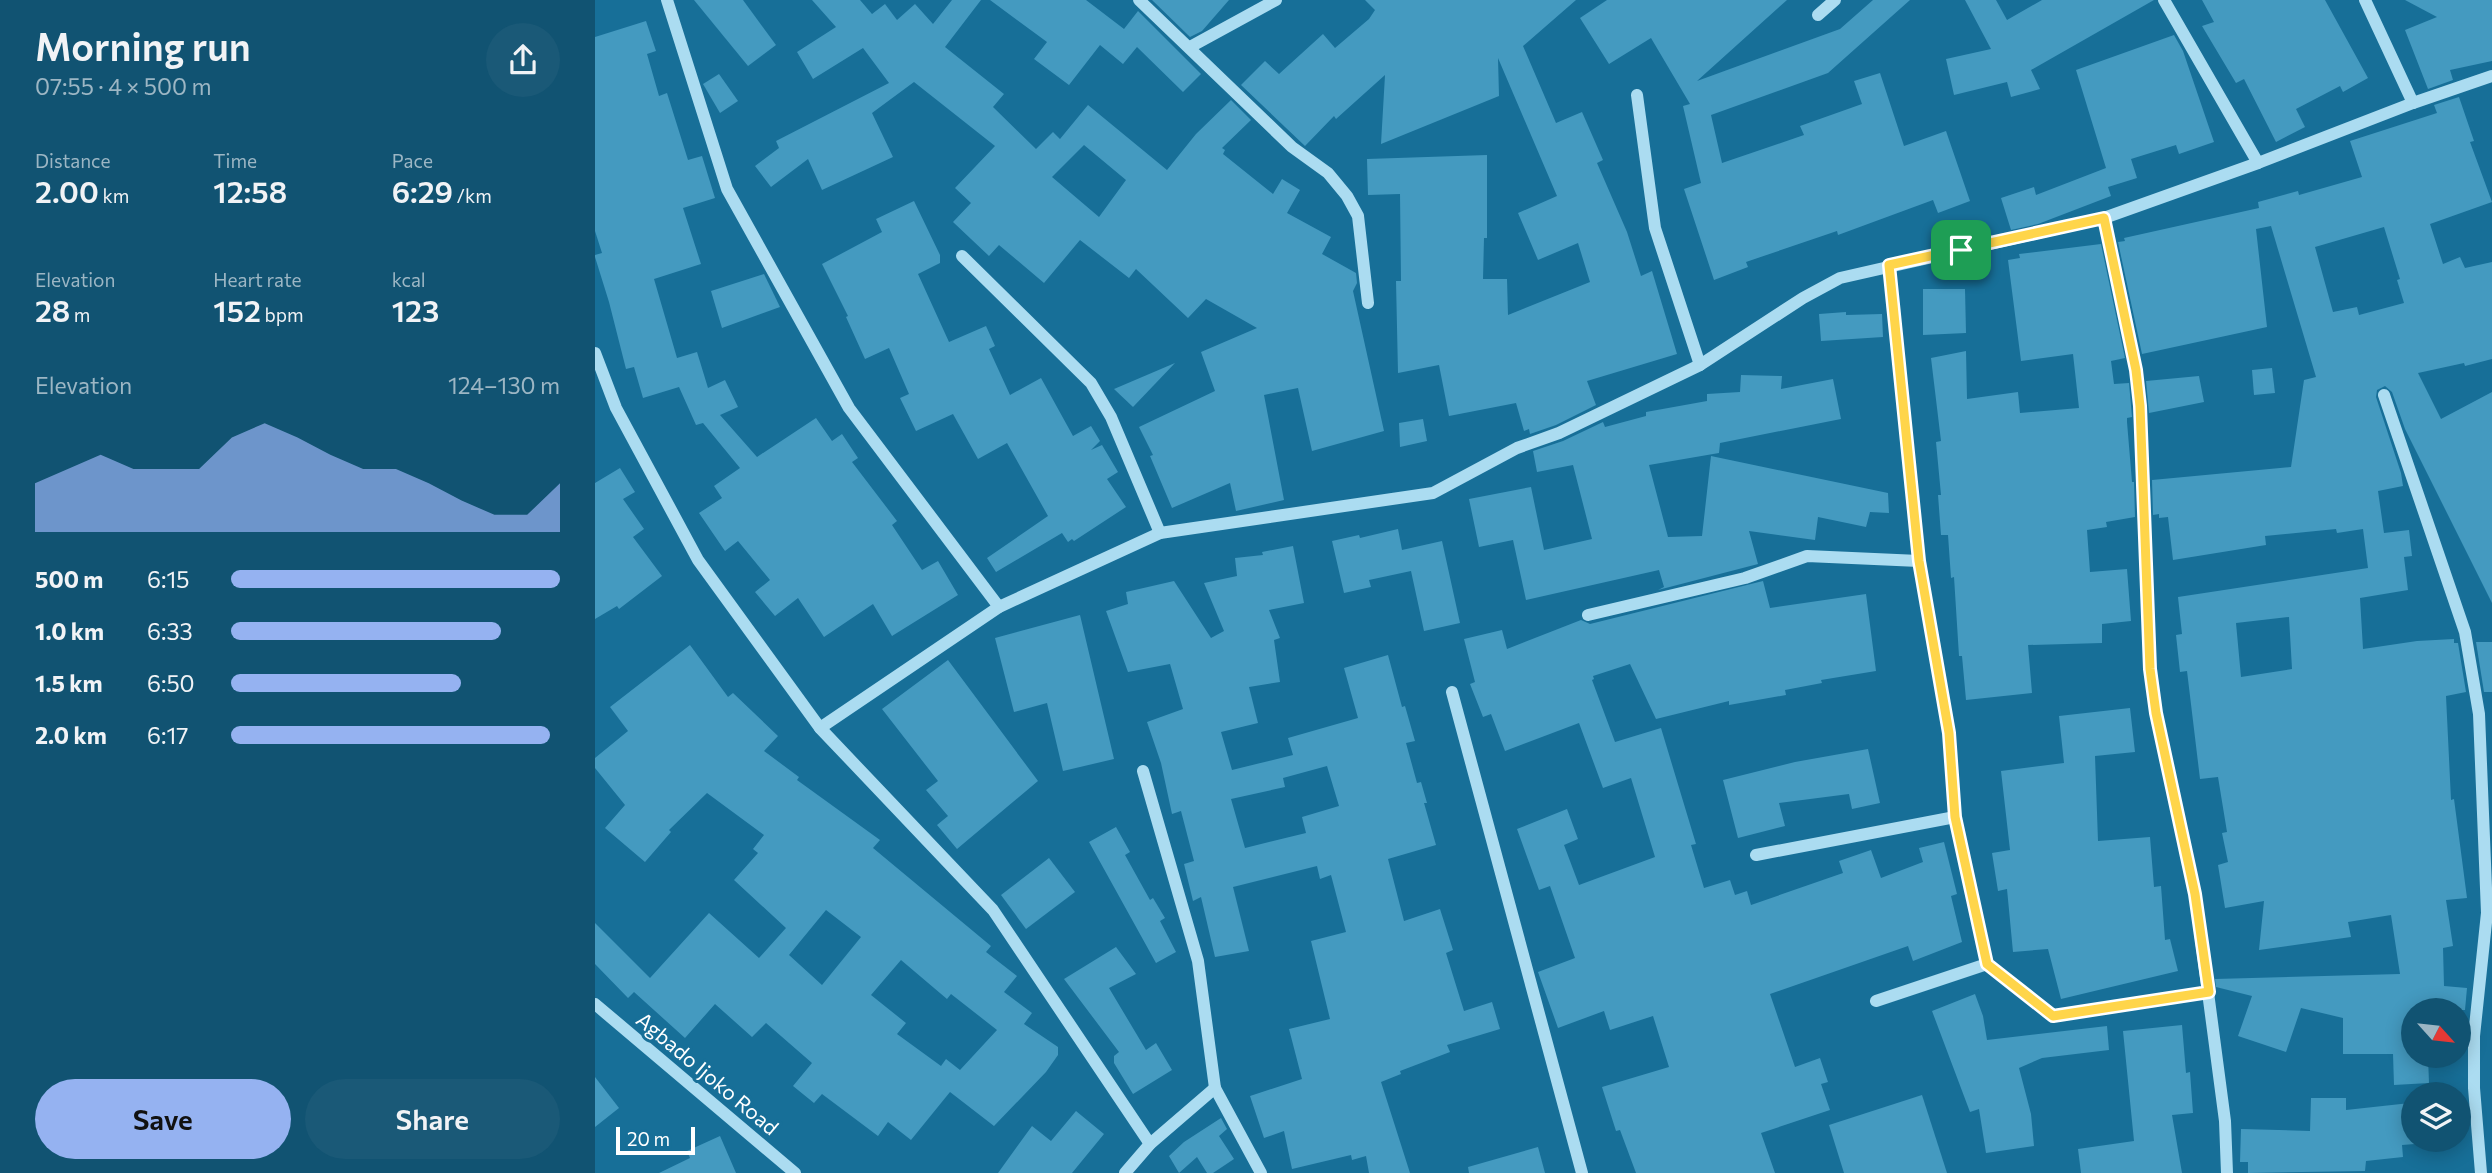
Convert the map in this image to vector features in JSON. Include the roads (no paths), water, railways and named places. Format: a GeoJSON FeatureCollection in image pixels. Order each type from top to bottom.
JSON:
{"type":"FeatureCollection","features":[{"type":"Feature","properties":{"kind":"street"},"geometry":{"type":"LineString","coordinates":[[667,0],[727,189],[849,408],[999,607]]}},
{"type":"Feature","properties":{"kind":"street"},"geometry":{"type":"LineString","coordinates":[[1139,0],[1292,147],[1328,173],[1347,196],[1358,216],[1368,303]]}},
{"type":"Feature","properties":{"kind":"street"},"geometry":{"type":"LineString","coordinates":[[1190,47],[1276,0]]}},
{"type":"Feature","properties":{"kind":"street"},"geometry":{"type":"LineString","coordinates":[[1818,15],[1835,0]]}},
{"type":"Feature","properties":{"kind":"street"},"geometry":{"type":"LineString","coordinates":[[2164,0],[2258,163]]}},
{"type":"Feature","properties":{"kind":"street"},"geometry":{"type":"LineString","coordinates":[[2365,0],[2413,103]]}},
{"type":"Feature","properties":{"kind":"street"},"geometry":{"type":"LineString","coordinates":[[820,728],[999,607],[1160,533],[1433,493],[1517,448],[1559,433],[1700,365],[1803,298],[1840,278],[2104,218],[2492,76]]}},
{"type":"Feature","properties":{"kind":"street"},"geometry":{"type":"LineString","coordinates":[[1637,95],[1655,228],[1700,365]]}},
{"type":"Feature","properties":{"kind":"street"},"geometry":{"type":"LineString","coordinates":[[2104,218],[2136,370],[2150,669],[2195,894],[2225,1121],[2227,1173]]}},
{"type":"Feature","properties":{"kind":"street"},"geometry":{"type":"LineString","coordinates":[[962,256],[1091,383],[1111,417],[1160,533]]}},
{"type":"Feature","properties":{"kind":"street"},"geometry":{"type":"LineString","coordinates":[[1889,265],[1919,561],[1949,733],[1955,817],[1987,964],[2053,1016],[2209,992]]}},
{"type":"Feature","properties":{"kind":"street"},"geometry":{"type":"LineString","coordinates":[[595,353],[616,408],[698,560],[820,728],[993,910],[1150,1144]]}},
{"type":"Feature","properties":{"kind":"street"},"geometry":{"type":"LineString","coordinates":[[2384,395],[2465,632],[2479,714],[2487,913],[2475,1036],[2474,1088],[2481,1173]]}},
{"type":"Feature","properties":{"kind":"street"},"geometry":{"type":"LineString","coordinates":[[1588,615],[1745,578],[1807,556],[1919,561]]}},
{"type":"Feature","properties":{"kind":"street"},"geometry":{"type":"LineString","coordinates":[[1452,692],[1582,1173]]}},
{"type":"Feature","properties":{"kind":"street"},"geometry":{"type":"LineString","coordinates":[[1143,771],[1198,961],[1215,1088],[1261,1173]]}},
{"type":"Feature","properties":{"kind":"street"},"geometry":{"type":"LineString","coordinates":[[1756,855],[1955,817]]}},
{"type":"Feature","properties":{"kind":"street"},"geometry":{"type":"LineString","coordinates":[[1876,1001],[1987,964]]}},
{"type":"Feature","properties":{"kind":"street","name":"Agbado Ijoko Road"},"geometry":{"type":"LineString","coordinates":[[595,1004],[795,1173]]}},
{"type":"Feature","properties":{"kind":"street"},"geometry":{"type":"LineString","coordinates":[[1125,1173],[1150,1144],[1215,1088]]}}]}
